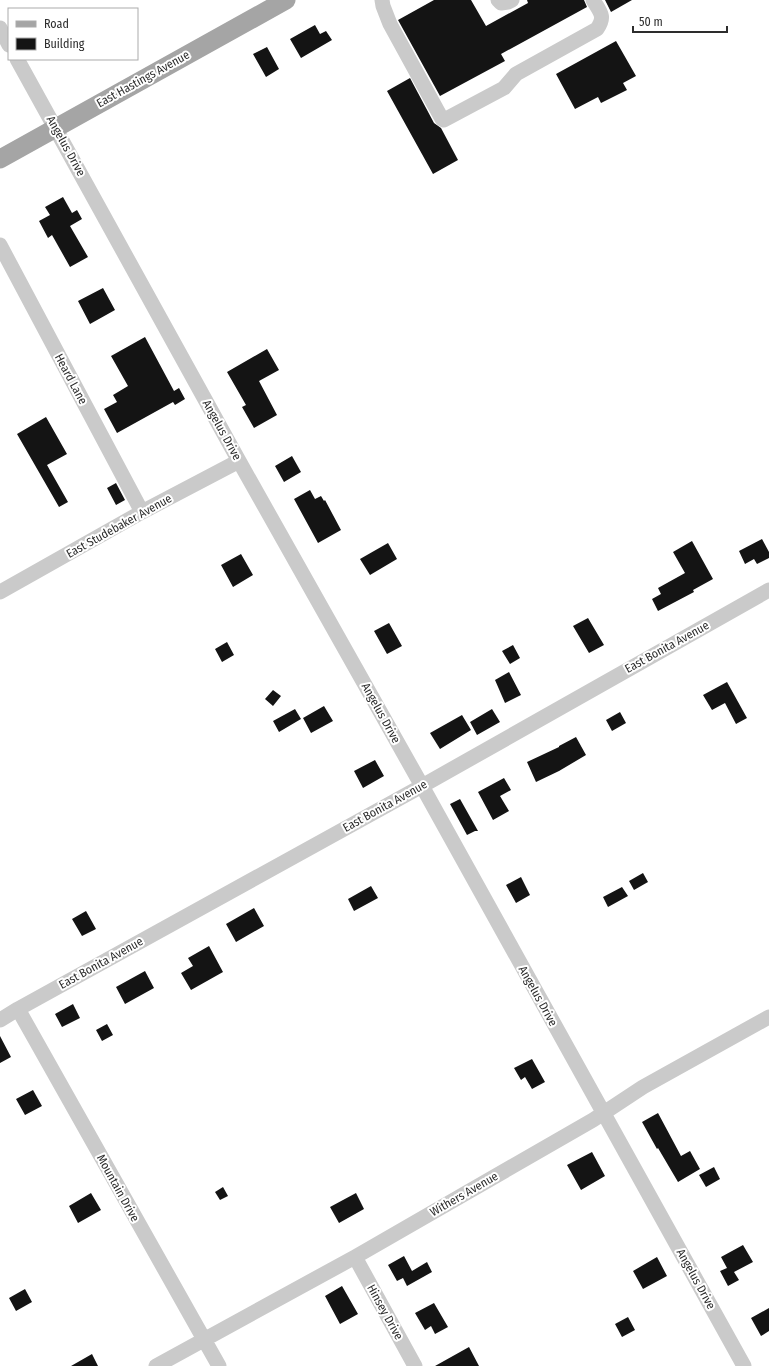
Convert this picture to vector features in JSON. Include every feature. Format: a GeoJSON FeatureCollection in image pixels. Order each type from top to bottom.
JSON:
{"type":"FeatureCollection","features":[{"type":"Feature","properties":{"kind":"main road","name":"East Hastings Avenue"},"geometry":{"type":"LineString","coordinates":[[0,159],[286,0]]}},
{"type":"Feature","properties":{"kind":"street"},"geometry":{"type":"LineString","coordinates":[[382,0],[390,24],[444,120],[504,88],[516,74],[597,29],[602,22],[602,15],[593,0]]}},
{"type":"Feature","properties":{"kind":"street"},"geometry":{"type":"LineString","coordinates":[[498,0],[501,3],[512,0]]}},
{"type":"Feature","properties":{"kind":"street"},"geometry":{"type":"LineString","coordinates":[[0,28],[8,42]]}},
{"type":"Feature","properties":{"kind":"street","name":"Angelus Drive"},"geometry":{"type":"LineString","coordinates":[[18,60],[239,461],[422,786],[744,1366]]}},
{"type":"Feature","properties":{"kind":"street","name":"Heard Lane"},"geometry":{"type":"LineString","coordinates":[[0,246],[142,512]]}},
{"type":"Feature","properties":{"kind":"street","name":"East Studebaker Avenue"},"geometry":{"type":"LineString","coordinates":[[0,592],[142,512],[239,461]]}},
{"type":"Feature","properties":{"kind":"street","name":"East Bonita Avenue"},"geometry":{"type":"LineString","coordinates":[[0,1020],[422,786],[769,590]]}},
{"type":"Feature","properties":{"kind":"street","name":"Mountain Drive"},"geometry":{"type":"LineString","coordinates":[[18,1009],[219,1366]]}},
{"type":"Feature","properties":{"kind":"street","name":"Withers Avenue"},"geometry":{"type":"LineString","coordinates":[[156,1366],[355,1257],[604,1113],[643,1087],[769,1017]]}},
{"type":"Feature","properties":{"kind":"street","name":"Hinsey Drive"},"geometry":{"type":"LineString","coordinates":[[355,1257],[415,1366]]}},
{"type":"Feature","properties":{"kind":"building"},"geometry":{"type":"Polygon","coordinates":[[[434,0],[471,0],[486,26],[528,3],[527,0],[584,0],[587,7],[501,54],[505,61],[440,96],[398,20],[434,0]]]}},
{"type":"Feature","properties":{"kind":"building"},"geometry":{"type":"Polygon","coordinates":[[[605,0],[632,0],[611,12],[605,0]]]}},
{"type":"Feature","properties":{"kind":"building"},"geometry":{"type":"Polygon","coordinates":[[[315,25],[320,34],[326,31],[332,40],[301,58],[290,39],[315,25]]]}},
{"type":"Feature","properties":{"kind":"building"},"geometry":{"type":"Polygon","coordinates":[[[616,41],[636,76],[623,83],[627,90],[601,103],[598,97],[575,109],[556,74],[616,41]]]}},
{"type":"Feature","properties":{"kind":"building"},"geometry":{"type":"Polygon","coordinates":[[[267,47],[279,69],[266,77],[253,54],[267,47]]]}},
{"type":"Feature","properties":{"kind":"building"},"geometry":{"type":"Polygon","coordinates":[[[410,78],[434,123],[441,128],[458,160],[433,174],[387,91],[410,78]]]}},
{"type":"Feature","properties":{"kind":"building"},"geometry":{"type":"Polygon","coordinates":[[[63,197],[72,213],[77,210],[82,219],[70,226],[88,257],[70,267],[52,235],[48,238],[39,221],[50,215],[45,207],[63,197]]]}},
{"type":"Feature","properties":{"kind":"building"},"geometry":{"type":"Polygon","coordinates":[[[103,288],[115,310],[90,324],[78,301],[103,288]]]}},
{"type":"Feature","properties":{"kind":"building"},"geometry":{"type":"Polygon","coordinates":[[[145,337],[174,391],[179,388],[185,399],[175,405],[173,402],[117,433],[104,409],[117,402],[113,395],[128,386],[111,356],[145,337]]]}},
{"type":"Feature","properties":{"kind":"building"},"geometry":{"type":"Polygon","coordinates":[[[267,349],[279,370],[259,381],[277,415],[254,428],[242,407],[246,405],[227,372],[267,349]]]}},
{"type":"Feature","properties":{"kind":"building"},"geometry":{"type":"Polygon","coordinates":[[[46,417],[67,454],[47,465],[68,502],[59,507],[17,434],[46,417]]]}},
{"type":"Feature","properties":{"kind":"building"},"geometry":{"type":"Polygon","coordinates":[[[292,456],[301,472],[284,482],[275,466],[292,456]]]}},
{"type":"Feature","properties":{"kind":"building"},"geometry":{"type":"Polygon","coordinates":[[[116,483],[125,500],[116,505],[107,488],[116,483]]]}},
{"type":"Feature","properties":{"kind":"building"},"geometry":{"type":"Polygon","coordinates":[[[310,490],[315,499],[321,496],[324,501],[325,500],[341,530],[318,543],[294,499],[310,490]]]}},
{"type":"Feature","properties":{"kind":"building"},"geometry":{"type":"Polygon","coordinates":[[[762,539],[769,552],[769,558],[757,564],[754,559],[745,564],[739,551],[762,539]]]}},
{"type":"Feature","properties":{"kind":"building"},"geometry":{"type":"Polygon","coordinates":[[[692,541],[713,579],[693,590],[694,592],[658,611],[652,599],[661,594],[658,588],[685,573],[673,552],[692,541]]]}},
{"type":"Feature","properties":{"kind":"building"},"geometry":{"type":"Polygon","coordinates":[[[388,543],[397,559],[370,575],[360,559],[388,543]]]}},
{"type":"Feature","properties":{"kind":"building"},"geometry":{"type":"Polygon","coordinates":[[[241,554],[253,575],[233,587],[221,565],[241,554]]]}},
{"type":"Feature","properties":{"kind":"building"},"geometry":{"type":"Polygon","coordinates":[[[588,618],[604,645],[589,653],[573,626],[588,618]]]}},
{"type":"Feature","properties":{"kind":"building"},"geometry":{"type":"Polygon","coordinates":[[[389,623],[402,646],[387,654],[374,631],[389,623]]]}},
{"type":"Feature","properties":{"kind":"building"},"geometry":{"type":"Polygon","coordinates":[[[227,642],[234,655],[222,662],[215,649],[227,642]]]}},
{"type":"Feature","properties":{"kind":"building"},"geometry":{"type":"Polygon","coordinates":[[[513,645],[520,658],[510,664],[502,651],[513,645]]]}},
{"type":"Feature","properties":{"kind":"building"},"geometry":{"type":"Polygon","coordinates":[[[509,672],[521,695],[505,703],[495,680],[509,672]]]}},
{"type":"Feature","properties":{"kind":"building"},"geometry":{"type":"Polygon","coordinates":[[[727,682],[747,718],[736,724],[725,703],[712,710],[703,695],[727,682]]]}},
{"type":"Feature","properties":{"kind":"building"},"geometry":{"type":"Polygon","coordinates":[[[273,690],[281,696],[273,706],[265,699],[273,690]]]}},
{"type":"Feature","properties":{"kind":"building"},"geometry":{"type":"Polygon","coordinates":[[[324,706],[333,721],[311,733],[303,718],[324,706]]]}},
{"type":"Feature","properties":{"kind":"building"},"geometry":{"type":"Polygon","coordinates":[[[295,709],[301,719],[279,732],[273,721],[295,709]]]}},
{"type":"Feature","properties":{"kind":"building"},"geometry":{"type":"Polygon","coordinates":[[[492,709],[500,722],[477,735],[470,722],[492,709]]]}},
{"type":"Feature","properties":{"kind":"building"},"geometry":{"type":"Polygon","coordinates":[[[620,712],[626,723],[612,731],[606,720],[620,712]]]}},
{"type":"Feature","properties":{"kind":"building"},"geometry":{"type":"Polygon","coordinates":[[[462,715],[471,730],[440,749],[430,733],[462,715]]]}},
{"type":"Feature","properties":{"kind":"building"},"geometry":{"type":"Polygon","coordinates":[[[576,737],[586,755],[559,771],[536,782],[527,762],[576,737]]]}},
{"type":"Feature","properties":{"kind":"building"},"geometry":{"type":"Polygon","coordinates":[[[375,760],[384,776],[363,788],[354,771],[375,760]]]}},
{"type":"Feature","properties":{"kind":"building"},"geometry":{"type":"Polygon","coordinates":[[[504,778],[511,790],[500,796],[509,811],[493,820],[478,792],[504,778]]]}},
{"type":"Feature","properties":{"kind":"building"},"geometry":{"type":"Polygon","coordinates":[[[460,799],[478,831],[467,835],[450,804],[460,799]]]}},
{"type":"Feature","properties":{"kind":"building"},"geometry":{"type":"Polygon","coordinates":[[[643,873],[648,882],[634,890],[629,881],[643,873]]]}},
{"type":"Feature","properties":{"kind":"building"},"geometry":{"type":"Polygon","coordinates":[[[521,877],[530,895],[516,903],[506,885],[521,877]]]}},
{"type":"Feature","properties":{"kind":"building"},"geometry":{"type":"Polygon","coordinates":[[[371,886],[378,898],[354,911],[348,899],[371,886]]]}},
{"type":"Feature","properties":{"kind":"building"},"geometry":{"type":"Polygon","coordinates":[[[622,887],[628,896],[608,907],[603,897],[622,887]]]}},
{"type":"Feature","properties":{"kind":"building"},"geometry":{"type":"Polygon","coordinates":[[[254,908],[264,926],[236,942],[226,924],[254,908]]]}},
{"type":"Feature","properties":{"kind":"building"},"geometry":{"type":"Polygon","coordinates":[[[86,911],[96,929],[82,936],[72,919],[86,911]]]}},
{"type":"Feature","properties":{"kind":"building"},"geometry":{"type":"Polygon","coordinates":[[[209,946],[223,972],[191,990],[181,973],[193,966],[188,958],[209,946]]]}},
{"type":"Feature","properties":{"kind":"building"},"geometry":{"type":"Polygon","coordinates":[[[145,971],[154,988],[125,1004],[116,987],[145,971]]]}},
{"type":"Feature","properties":{"kind":"building"},"geometry":{"type":"Polygon","coordinates":[[[73,1004],[80,1018],[62,1027],[55,1014],[73,1004]]]}},
{"type":"Feature","properties":{"kind":"building"},"geometry":{"type":"Polygon","coordinates":[[[107,1024],[113,1035],[102,1041],[96,1030],[107,1024]]]}},
{"type":"Feature","properties":{"kind":"building"},"geometry":{"type":"Polygon","coordinates":[[[0,1036],[11,1057],[0,1063],[0,1036]]]}},
{"type":"Feature","properties":{"kind":"building"},"geometry":{"type":"Polygon","coordinates":[[[532,1059],[545,1082],[532,1089],[525,1077],[521,1080],[514,1068],[532,1059]]]}},
{"type":"Feature","properties":{"kind":"building"},"geometry":{"type":"Polygon","coordinates":[[[33,1090],[42,1106],[25,1115],[16,1099],[33,1090]]]}},
{"type":"Feature","properties":{"kind":"building"},"geometry":{"type":"Polygon","coordinates":[[[658,1113],[681,1156],[690,1151],[700,1169],[678,1182],[642,1122],[658,1113]]]}},
{"type":"Feature","properties":{"kind":"building"},"geometry":{"type":"Polygon","coordinates":[[[592,1152],[605,1176],[581,1190],[567,1165],[592,1152]]]}},
{"type":"Feature","properties":{"kind":"building"},"geometry":{"type":"Polygon","coordinates":[[[714,1167],[720,1179],[706,1187],[699,1175],[714,1167]]]}},
{"type":"Feature","properties":{"kind":"building"},"geometry":{"type":"Polygon","coordinates":[[[223,1187],[228,1196],[220,1200],[215,1192],[223,1187]]]}},
{"type":"Feature","properties":{"kind":"building"},"geometry":{"type":"Polygon","coordinates":[[[91,1193],[101,1210],[78,1223],[69,1206],[91,1193]]]}},
{"type":"Feature","properties":{"kind":"building"},"geometry":{"type":"Polygon","coordinates":[[[356,1193],[364,1209],[339,1223],[330,1207],[356,1193]]]}},
{"type":"Feature","properties":{"kind":"building"},"geometry":{"type":"Polygon","coordinates":[[[743,1245],[753,1262],[734,1272],[739,1280],[728,1286],[720,1271],[727,1268],[721,1257],[743,1245]]]}},
{"type":"Feature","properties":{"kind":"building"},"geometry":{"type":"Polygon","coordinates":[[[404,1256],[412,1271],[427,1262],[432,1272],[407,1286],[403,1278],[397,1281],[388,1265],[404,1256]]]}},
{"type":"Feature","properties":{"kind":"building"},"geometry":{"type":"Polygon","coordinates":[[[657,1257],[667,1276],[643,1289],[633,1271],[657,1257]]]}},
{"type":"Feature","properties":{"kind":"building"},"geometry":{"type":"Polygon","coordinates":[[[342,1286],[358,1314],[340,1324],[325,1296],[342,1286]]]}},
{"type":"Feature","properties":{"kind":"building"},"geometry":{"type":"Polygon","coordinates":[[[25,1289],[32,1302],[16,1311],[9,1298],[25,1289]]]}},
{"type":"Feature","properties":{"kind":"building"},"geometry":{"type":"Polygon","coordinates":[[[434,1303],[448,1327],[435,1334],[431,1326],[425,1330],[415,1313],[434,1303]]]}},
{"type":"Feature","properties":{"kind":"building"},"geometry":{"type":"Polygon","coordinates":[[[769,1308],[769,1331],[761,1336],[751,1318],[769,1308]]]}},
{"type":"Feature","properties":{"kind":"building"},"geometry":{"type":"Polygon","coordinates":[[[628,1317],[635,1330],[622,1337],[615,1324],[628,1317]]]}},
{"type":"Feature","properties":{"kind":"building"},"geometry":{"type":"Polygon","coordinates":[[[469,1347],[479,1366],[435,1366],[469,1347]]]}},
{"type":"Feature","properties":{"kind":"building"},"geometry":{"type":"Polygon","coordinates":[[[92,1354],[98,1366],[71,1366],[92,1354]]]}}]}
